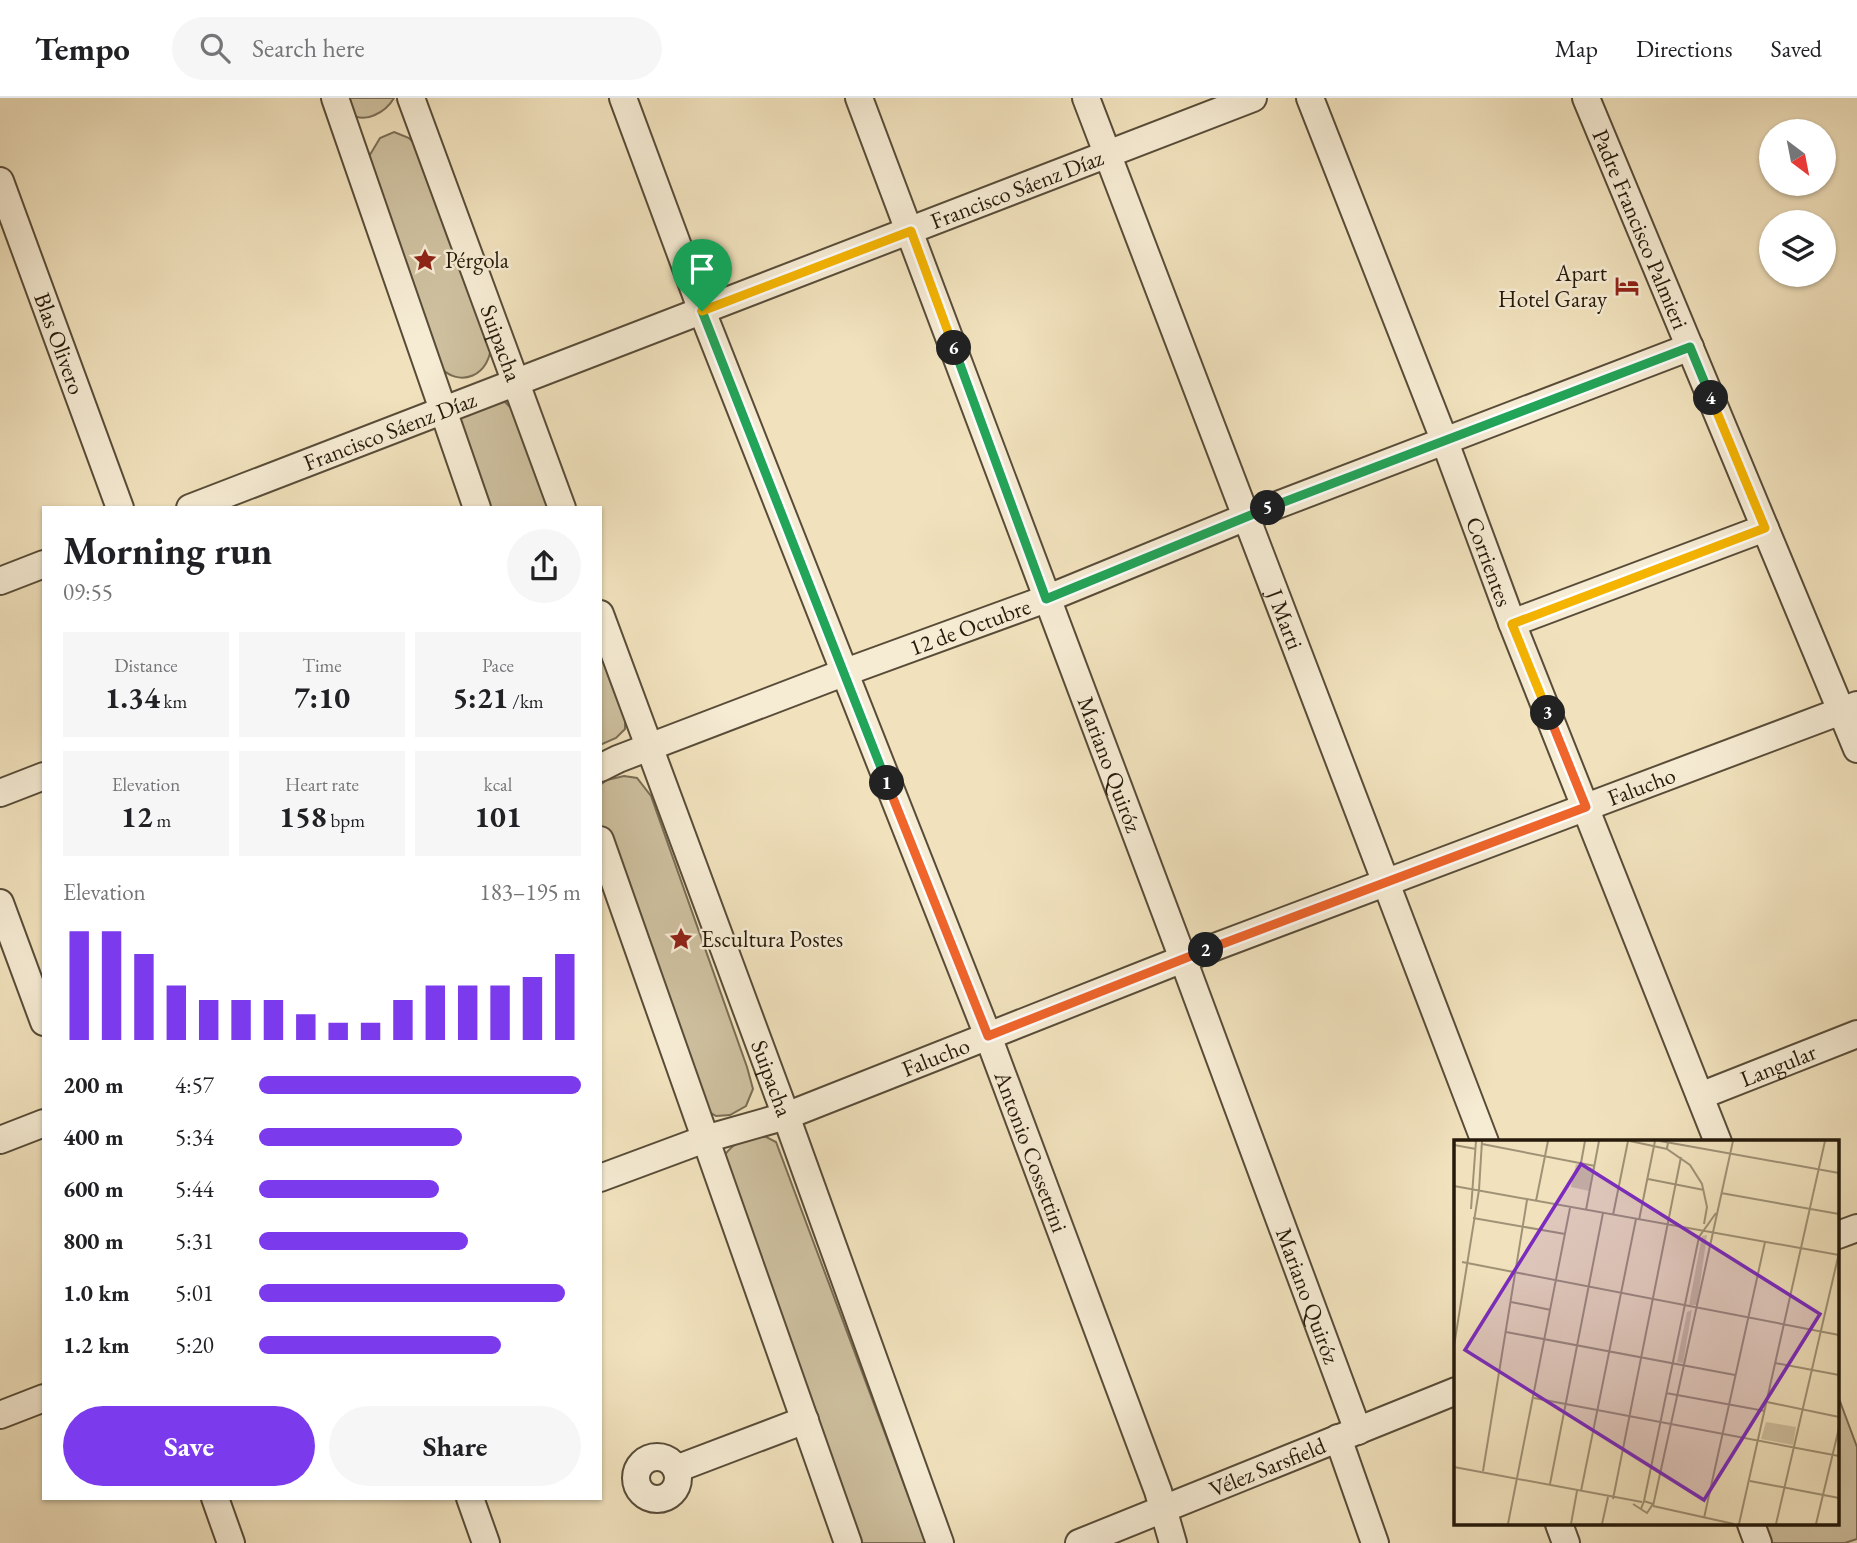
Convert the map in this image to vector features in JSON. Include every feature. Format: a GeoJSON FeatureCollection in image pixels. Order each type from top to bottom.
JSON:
{"type":"FeatureCollection","features":[{"type":"Feature","properties":{"kind":"street"},"geometry":{"type":"LineString","coordinates":[[335,98],[476,506]]}},
{"type":"Feature","properties":{"kind":"street","name":"Suipacha"},"geometry":{"type":"LineString","coordinates":[[411,98],[561,506]]}},
{"type":"Feature","properties":{"kind":"street","name":"Antonio Cossettini"},"geometry":{"type":"LineString","coordinates":[[624,98],[702,311],[988,1036],[1163,1509],[1173,1543]]}},
{"type":"Feature","properties":{"kind":"street","name":"Mariano Quiróz"},"geometry":{"type":"LineString","coordinates":[[859,98],[1183,959],[1348,1435],[1375,1543]]}},
{"type":"Feature","properties":{"kind":"street","name":"J Marti"},"geometry":{"type":"LineString","coordinates":[[1086,98],[1484,1140]]}},
{"type":"Feature","properties":{"kind":"street","name":"Francisco Sáenz Díaz"},"geometry":{"type":"LineString","coordinates":[[195,506],[1253,98]]}},
{"type":"Feature","properties":{"kind":"street","name":"Corrientes"},"geometry":{"type":"LineString","coordinates":[[1310,98],[1445,442],[1512,624],[1717,1140]]}},
{"type":"Feature","properties":{"kind":"street","name":"Padre Francisco Palmieri"},"geometry":{"type":"LineString","coordinates":[[1586,98],[1765,528],[1849,708],[1857,749]]}},
{"type":"Feature","properties":{"kind":"street","name":"Blas Olivero"},"geometry":{"type":"LineString","coordinates":[[0,181],[119,506]]}},
{"type":"Feature","properties":{"kind":"street","name":"12 de Octubre"},"geometry":{"type":"LineString","coordinates":[[602,767],[843,673],[1046,599],[1246,517],[1690,347]]}},
{"type":"Feature","properties":{"kind":"street"},"geometry":{"type":"LineString","coordinates":[[1512,624],[1765,528]]}},
{"type":"Feature","properties":{"kind":"street"},"geometry":{"type":"LineString","coordinates":[[0,581],[42,565]]}},
{"type":"Feature","properties":{"kind":"street","name":"Suipacha"},"geometry":{"type":"LineString","coordinates":[[602,619],[786,1116],[940,1543]]}},
{"type":"Feature","properties":{"kind":"street","name":"Falucho"},"geometry":{"type":"LineString","coordinates":[[602,1177],[705,1139],[786,1116],[1183,959],[1849,708]]}},
{"type":"Feature","properties":{"kind":"street"},"geometry":{"type":"LineString","coordinates":[[0,793],[42,777]]}},
{"type":"Feature","properties":{"kind":"street"},"geometry":{"type":"LineString","coordinates":[[602,847],[848,1543]]}},
{"type":"Feature","properties":{"kind":"street"},"geometry":{"type":"LineString","coordinates":[[0,903],[42,1017]]}},
{"type":"Feature","properties":{"kind":"street","name":"Langular"},"geometry":{"type":"LineString","coordinates":[[1700,1096],[1857,1034]]}},
{"type":"Feature","properties":{"kind":"street"},"geometry":{"type":"LineString","coordinates":[[0,1140],[42,1123]]}},
{"type":"Feature","properties":{"kind":"street"},"geometry":{"type":"LineString","coordinates":[[1840,1234],[1857,1228]]}},
{"type":"Feature","properties":{"kind":"street","name":"Vélez Sarsfield"},"geometry":{"type":"LineString","coordinates":[[1079,1543],[1454,1392]]}},
{"type":"Feature","properties":{"kind":"street"},"geometry":{"type":"LineString","coordinates":[[0,1416],[42,1399]]}},
{"type":"Feature","properties":{"kind":"street"},"geometry":{"type":"LineString","coordinates":[[676,1469],[805,1420]]}},
{"type":"Feature","properties":{"kind":"street"},"geometry":{"type":"LineString","coordinates":[[216,1500],[231,1543]]}},
{"type":"Feature","properties":{"kind":"street"},"geometry":{"type":"LineString","coordinates":[[471,1500],[486,1543]]}},
{"type":"Feature","properties":{"kind":"street"},"geometry":{"type":"LineString","coordinates":[[1560,1526],[1566,1543]]}},
{"type":"Feature","properties":{"kind":"street"},"geometry":{"type":"LineString","coordinates":[[1752,1526],[1758,1543]]}},
{"type":"Feature","properties":{"kind":"shaded area"},"geometry":{"type":"Polygon","coordinates":[[[340,98],[394,98],[380,112],[362,118],[350,113],[340,98]]]}},
{"type":"Feature","properties":{"kind":"shaded area"},"geometry":{"type":"Polygon","coordinates":[[[394,132],[414,143],[491,342],[486,363],[473,376],[455,377],[437,364],[368,158],[380,138],[394,132]]]}},
{"type":"Feature","properties":{"kind":"shaded area"},"geometry":{"type":"Polygon","coordinates":[[[494,396],[512,409],[549,506],[483,506],[456,434],[460,410],[494,396]]]}},
{"type":"Feature","properties":{"kind":"shaded area"},"geometry":{"type":"Polygon","coordinates":[[[602,649],[625,717],[625,729],[616,738],[602,744],[602,649]]]}},
{"type":"Feature","properties":{"kind":"shaded area"},"geometry":{"type":"Polygon","coordinates":[[[624,776],[637,778],[651,796],[753,1089],[746,1106],[730,1115],[716,1116],[701,1107],[602,837],[602,784],[624,776]]]}},
{"type":"Feature","properties":{"kind":"shaded area"},"geometry":{"type":"Polygon","coordinates":[[[762,1135],[776,1142],[926,1543],[859,1543],[719,1163],[737,1143],[762,1135]]]}},
{"type":"Feature","properties":{"kind":"shaded area"},"geometry":{"type":"Polygon","coordinates":[[[1840,1401],[1857,1447],[1857,1539],[1845,1543],[1768,1543],[1762,1526],[1840,1526],[1840,1401]]]}},
{"type":"Feature","properties":{"kind":"place","name":"Pérgola"},"geometry":{"type":"Point","coordinates":[425,260]}},
{"type":"Feature","properties":{"kind":"place","name":"Apart Hotel Garay"},"geometry":{"type":"Point","coordinates":[1627,286]}},
{"type":"Feature","properties":{"kind":"place","name":"Escultura Postes"},"geometry":{"type":"Point","coordinates":[681,939]}},
{"type":"Feature","properties":{"kind":"route"},"geometry":{"type":"LineString","coordinates":[[911,231],[1046,599],[1246,517],[1690,347],[1765,528],[1512,624],[1586,807],[1183,959],[988,1036],[702,311],[911,231]]}}]}
